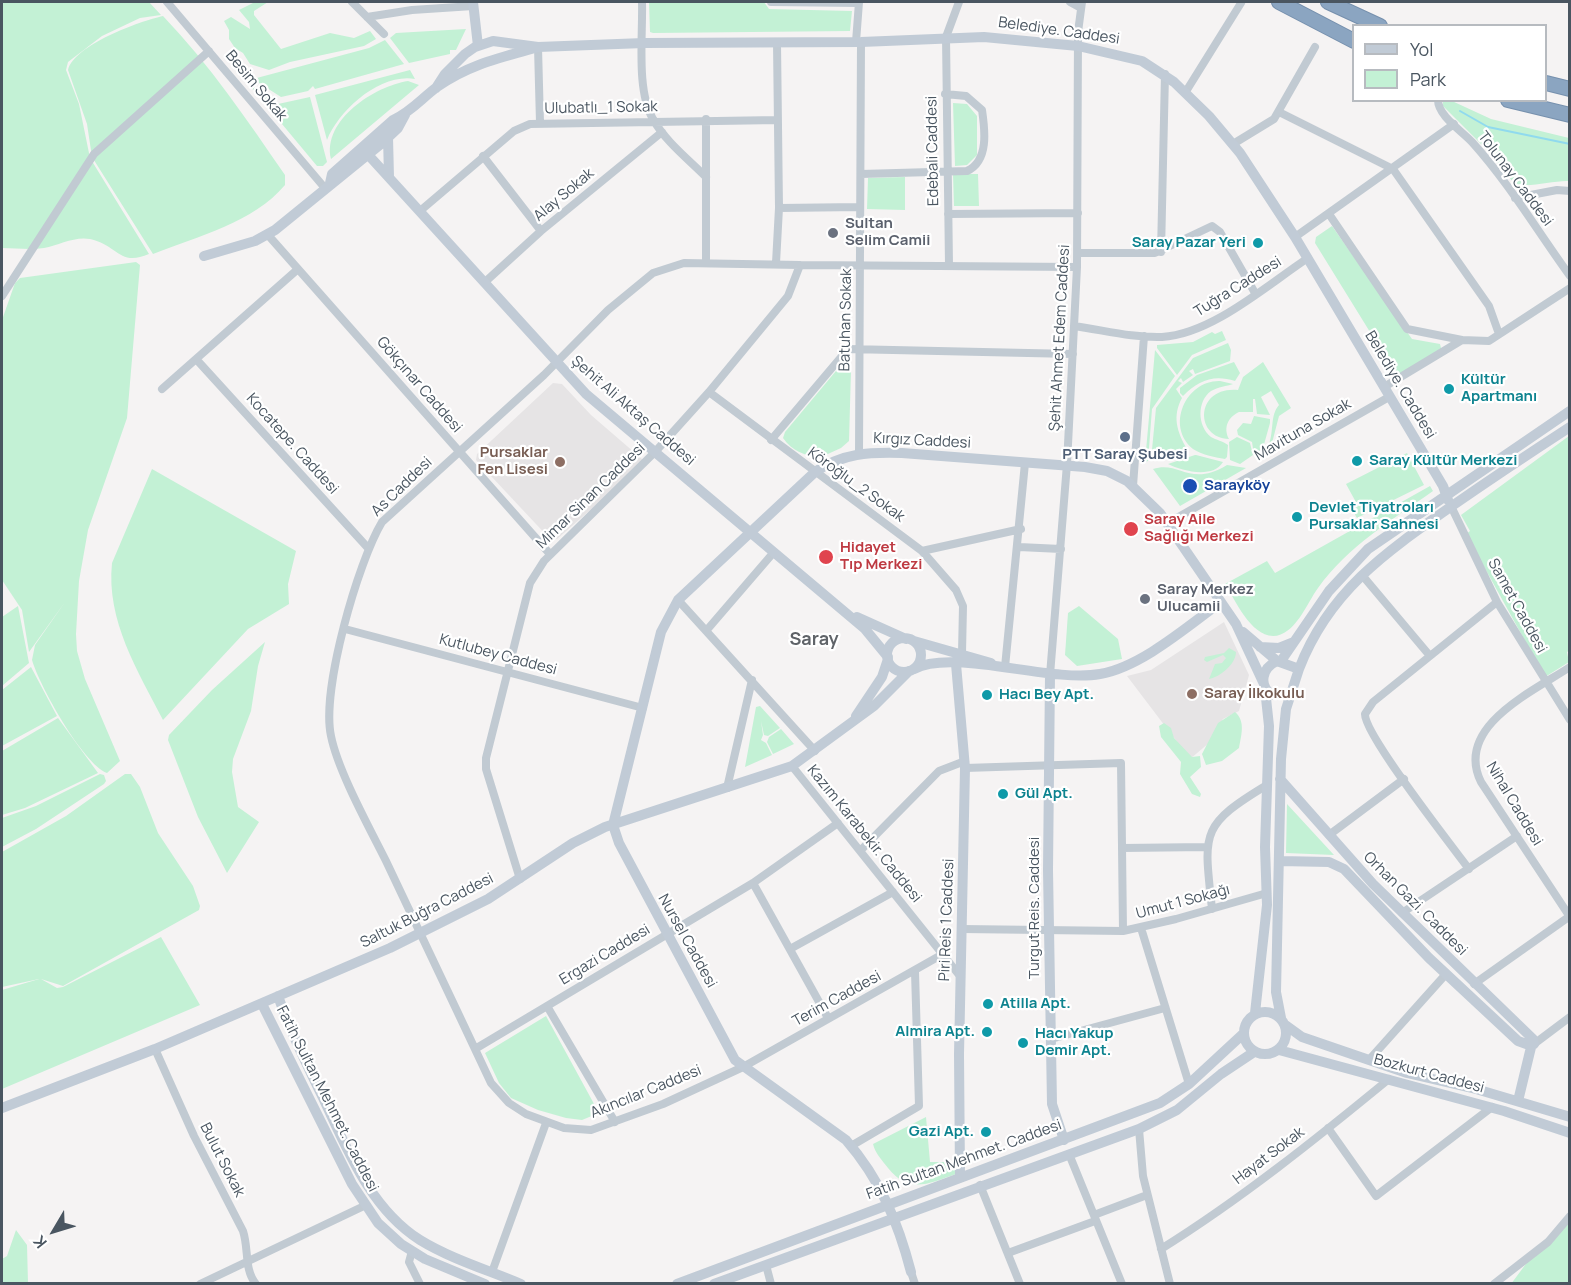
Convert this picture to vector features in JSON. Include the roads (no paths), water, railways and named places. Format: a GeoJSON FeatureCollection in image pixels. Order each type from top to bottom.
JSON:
{"type":"FeatureCollection","features":[{"type":"Feature","properties":{"kind":"highway"},"geometry":{"type":"LineString","coordinates":[[1279,2],[1352,40]]}},
{"type":"Feature","properties":{"kind":"highway"},"geometry":{"type":"LineString","coordinates":[[1328,2],[1376,24]]}},
{"type":"Feature","properties":{"kind":"highway"},"geometry":{"type":"LineString","coordinates":[[1547,84],[1569,89]]}},
{"type":"Feature","properties":{"kind":"highway"},"geometry":{"type":"LineString","coordinates":[[1516,102],[1569,115]]}},
{"type":"Feature","properties":{"kind":"street","name":"Besim Sokak"},"geometry":{"type":"LineString","coordinates":[[167,2],[327,185]]}},
{"type":"Feature","properties":{"kind":"street"},"geometry":{"type":"LineString","coordinates":[[352,2],[384,34]]}},
{"type":"Feature","properties":{"kind":"street"},"geometry":{"type":"LineString","coordinates":[[642,2],[644,95],[653,120],[706,177]]}},
{"type":"Feature","properties":{"kind":"street"},"geometry":{"type":"LineString","coordinates":[[771,2],[859,2]]}},
{"type":"Feature","properties":{"kind":"street","name":"Batuhan Sokak"},"geometry":{"type":"LineString","coordinates":[[859,2],[860,453]]}},
{"type":"Feature","properties":{"kind":"street"},"geometry":{"type":"LineString","coordinates":[[945,37],[959,2]]}},
{"type":"Feature","properties":{"kind":"street"},"geometry":{"type":"LineString","coordinates":[[1070,2],[1082,5]]}},
{"type":"Feature","properties":{"kind":"street"},"geometry":{"type":"LineString","coordinates":[[1185,93],[1242,3]]}},
{"type":"Feature","properties":{"kind":"street"},"geometry":{"type":"LineString","coordinates":[[367,17],[473,4],[478,46]]}},
{"type":"Feature","properties":{"kind":"street","name":"Şehit Ahmet Edem Caddesi"},"geometry":{"type":"LineString","coordinates":[[1050,675],[1067,464],[1078,253],[1078,46],[1082,5]]}},
{"type":"Feature","properties":{"kind":"street","name":"Belediye. Caddesi"},"geometry":{"type":"LineString","coordinates":[[538,47],[644,43],[858,42],[945,37],[1018,39],[1078,46],[1132,57],[1165,74],[1233,144],[1308,258],[1448,500]]}},
{"type":"Feature","properties":{"kind":"street","name":"Edebali Caddesi"},"geometry":{"type":"LineString","coordinates":[[945,37],[949,265]]}},
{"type":"Feature","properties":{"kind":"street"},"geometry":{"type":"LineString","coordinates":[[436,88],[454,63],[489,41],[538,47]]}},
{"type":"Feature","properties":{"kind":"street"},"geometry":{"type":"LineString","coordinates":[[776,263],[779,208],[777,43]]}},
{"type":"Feature","properties":{"kind":"street"},"geometry":{"type":"LineString","coordinates":[[365,151],[393,120],[405,115],[436,88],[488,60],[538,47]]}},
{"type":"Feature","properties":{"kind":"street"},"geometry":{"type":"LineString","coordinates":[[538,47],[540,123]]}},
{"type":"Feature","properties":{"kind":"street"},"geometry":{"type":"LineString","coordinates":[[1233,144],[1274,119],[1315,47]]}},
{"type":"Feature","properties":{"kind":"street"},"geometry":{"type":"LineString","coordinates":[[2,296],[83,169],[108,140],[209,51]]}},
{"type":"Feature","properties":{"kind":"street"},"geometry":{"type":"LineString","coordinates":[[1161,252],[1165,74]]}},
{"type":"Feature","properties":{"kind":"street"},"geometry":{"type":"LineString","coordinates":[[861,174],[967,171],[978,165],[983,150],[982,110],[974,100],[958,94],[945,94]]}},
{"type":"Feature","properties":{"kind":"street","name":"Tolunay Caddesi"},"geometry":{"type":"LineString","coordinates":[[1439,102],[1442,112],[1483,154],[1569,276]]}},
{"type":"Feature","properties":{"kind":"street"},"geometry":{"type":"LineString","coordinates":[[1279,112],[1393,170],[1489,306],[1499,334]]}},
{"type":"Feature","properties":{"kind":"street"},"geometry":{"type":"LineString","coordinates":[[204,256],[268,236],[327,185],[333,174],[388,137],[398,128],[405,115]]}},
{"type":"Feature","properties":{"kind":"street"},"geometry":{"type":"LineString","coordinates":[[706,119],[706,263]]}},
{"type":"Feature","properties":{"kind":"street","name":"Ulubatlı_1 Sokak"},"geometry":{"type":"LineString","coordinates":[[420,211],[513,131],[530,123],[706,119],[778,120]]}},
{"type":"Feature","properties":{"kind":"street"},"geometry":{"type":"LineString","coordinates":[[1295,237],[1393,170],[1454,124]]}},
{"type":"Feature","properties":{"kind":"street","name":"Alay Sokak"},"geometry":{"type":"LineString","coordinates":[[485,282],[541,231],[662,132]]}},
{"type":"Feature","properties":{"kind":"street"},"geometry":{"type":"LineString","coordinates":[[388,137],[389,177]]}},
{"type":"Feature","properties":{"kind":"street","name":"Şehit Ali Aktaş Caddesi"},"geometry":{"type":"LineString","coordinates":[[365,151],[586,394],[865,630],[898,671],[911,670],[930,664],[956,664],[1002,667],[1050,675],[1098,675],[1120,668],[1161,644],[1221,602]]}},
{"type":"Feature","properties":{"kind":"street"},"geometry":{"type":"LineString","coordinates":[[483,156],[541,231]]}},
{"type":"Feature","properties":{"kind":"street"},"geometry":{"type":"LineString","coordinates":[[1515,198],[1557,190],[1569,191]]}},
{"type":"Feature","properties":{"kind":"street"},"geometry":{"type":"LineString","coordinates":[[779,208],[860,207]]}},
{"type":"Feature","properties":{"kind":"street"},"geometry":{"type":"LineString","coordinates":[[948,214],[1078,213]]}},
{"type":"Feature","properties":{"kind":"street"},"geometry":{"type":"LineString","coordinates":[[1329,214],[1407,329],[1462,340],[1489,341],[1569,288]]}},
{"type":"Feature","properties":{"kind":"street"},"geometry":{"type":"LineString","coordinates":[[1078,253],[1161,252],[1209,226],[1214,227],[1220,232],[1256,293]]}},
{"type":"Feature","properties":{"kind":"street","name":"Gökçınar Caddesi"},"geometry":{"type":"LineString","coordinates":[[268,236],[549,553]]}},
{"type":"Feature","properties":{"kind":"street","name":"Tuğra Caddesi"},"geometry":{"type":"LineString","coordinates":[[1074,326],[1144,336],[1187,333],[1217,318],[1308,258]]}},
{"type":"Feature","properties":{"kind":"street","name":"As Caddesi"},"geometry":{"type":"LineString","coordinates":[[421,934],[343,769],[331,737],[328,706],[358,573],[382,522],[556,363],[608,310],[642,281],[668,266],[684,263],[800,265]]}},
{"type":"Feature","properties":{"kind":"street"},"geometry":{"type":"LineString","coordinates":[[800,265],[1077,267]]}},
{"type":"Feature","properties":{"kind":"street","name":"Mimar Sinan Caddesi"},"geometry":{"type":"LineString","coordinates":[[520,879],[486,769],[530,583],[549,553],[655,452],[709,392],[788,296],[800,265]]}},
{"type":"Feature","properties":{"kind":"street"},"geometry":{"type":"LineString","coordinates":[[162,389],[298,269]]}},
{"type":"Feature","properties":{"kind":"street"},"geometry":{"type":"LineString","coordinates":[[1133,486],[1144,336]]}},
{"type":"Feature","properties":{"kind":"street","name":"Mavituna Sokak"},"geometry":{"type":"LineString","coordinates":[[1168,523],[1386,392],[1462,340]]}},
{"type":"Feature","properties":{"kind":"street"},"geometry":{"type":"LineString","coordinates":[[771,440],[848,349],[1073,354]]}},
{"type":"Feature","properties":{"kind":"street","name":"Kocatepe. Caddesi"},"geometry":{"type":"LineString","coordinates":[[196,359],[368,548]]}},
{"type":"Feature","properties":{"kind":"street","name":"Köroğlu_2 Sokak"},"geometry":{"type":"LineString","coordinates":[[709,392],[922,550],[956,590],[963,606],[962,653]]}},
{"type":"Feature","properties":{"kind":"street"},"geometry":{"type":"LineString","coordinates":[[1279,1050],[1286,1038],[1276,992],[1280,779],[1284,724],[1290,694],[1299,669],[1319,625],[1362,575],[1448,500],[1569,411]]}},
{"type":"Feature","properties":{"kind":"street"},"geometry":{"type":"LineString","coordinates":[[1290,694],[1272,695],[1264,685],[1266,669],[1279,661],[1329,591],[1355,560],[1382,537],[1569,427]]}},
{"type":"Feature","properties":{"kind":"street","name":"Kırgız Caddesi"},"geometry":{"type":"LineString","coordinates":[[613,825],[664,623],[678,600],[815,472],[841,457],[860,453],[902,453],[1067,464],[1107,471],[1133,486],[1168,523],[1236,624],[1264,685]]}},
{"type":"Feature","properties":{"kind":"street"},"geometry":{"type":"LineString","coordinates":[[1002,667],[1021,529],[1025,463]]}},
{"type":"Feature","properties":{"kind":"street","name":"Samet Caddesi"},"geometry":{"type":"LineString","coordinates":[[1448,500],[1497,602],[1569,720]]}},
{"type":"Feature","properties":{"kind":"street"},"geometry":{"type":"LineString","coordinates":[[922,550],[1021,529]]}},
{"type":"Feature","properties":{"kind":"street"},"geometry":{"type":"LineString","coordinates":[[1018,547],[1061,549]]}},
{"type":"Feature","properties":{"kind":"street"},"geometry":{"type":"LineString","coordinates":[[706,631],[774,552]]}},
{"type":"Feature","properties":{"kind":"street"},"geometry":{"type":"LineString","coordinates":[[1362,575],[1430,656]]}},
{"type":"Feature","properties":{"kind":"street","name":"Şehit Ali Aktaş Caddesi"},"geometry":{"type":"LineString","coordinates":[[830,599],[864,621],[910,640],[962,653],[1002,667]]}},
{"type":"Feature","properties":{"kind":"street"},"geometry":{"type":"LineString","coordinates":[[678,600],[815,751]]}},
{"type":"Feature","properties":{"kind":"street"},"geometry":{"type":"LineString","coordinates":[[1468,869],[1404,779],[1365,720],[1365,714],[1372,702],[1497,602]]}},
{"type":"Feature","properties":{"kind":"street","name":"Kırgız Caddesi"},"geometry":{"type":"LineString","coordinates":[[1236,624],[1279,661]]}},
{"type":"Feature","properties":{"kind":"street","name":"Kutlubey Caddesi"},"geometry":{"type":"LineString","coordinates":[[345,629],[643,708]]}},
{"type":"Feature","properties":{"kind":"street"},"geometry":{"type":"LineString","coordinates":[[888,658],[889,648],[895,642],[910,640],[918,647],[921,655],[911,670]]}},
{"type":"Feature","properties":{"kind":"street"},"geometry":{"type":"LineString","coordinates":[[1259,646],[1279,648],[1294,642]]}},
{"type":"Feature","properties":{"kind":"street","name":"Saltuk Buğra Caddesi"},"geometry":{"type":"LineString","coordinates":[[852,721],[882,677],[888,658]]}},
{"type":"Feature","properties":{"kind":"street"},"geometry":{"type":"LineString","coordinates":[[1279,661],[1299,669]]}},
{"type":"Feature","properties":{"kind":"street","name":"Piri Reis 1 Caddesi"},"geometry":{"type":"LineString","coordinates":[[956,664],[965,765],[960,976],[960,1177]]}},
{"type":"Feature","properties":{"kind":"street","name":"Nihal Caddesi"},"geometry":{"type":"LineString","coordinates":[[1569,667],[1489,725],[1477,742],[1474,764],[1476,771],[1569,916]]}},
{"type":"Feature","properties":{"kind":"street","name":"Saltuk Buğra Caddesi"},"geometry":{"type":"LineString","coordinates":[[2,1108],[155,1049],[421,934],[488,899],[573,843],[613,825],[792,766],[874,706],[911,670]]}},
{"type":"Feature","properties":{"kind":"street","name":"Turgut Reis. Caddesi"},"geometry":{"type":"LineString","coordinates":[[1050,675],[1052,1104],[1064,1140]]}},
{"type":"Feature","properties":{"kind":"street"},"geometry":{"type":"LineString","coordinates":[[727,788],[752,681]]}},
{"type":"Feature","properties":{"kind":"street","name":"Fatih Sultan Mehmet. Caddesi"},"geometry":{"type":"LineString","coordinates":[[714,1284],[766,1265],[892,1210],[960,1177],[1160,1103],[1189,1084],[1243,1034],[1245,1024],[1255,1013],[1262,966],[1266,892],[1269,726],[1264,685]]}},
{"type":"Feature","properties":{"kind":"street"},"geometry":{"type":"LineString","coordinates":[[860,851],[939,771],[965,765],[1121,763],[1123,931]]}},
{"type":"Feature","properties":{"kind":"street","name":"Kazım Karabekir. Caddesi"},"geometry":{"type":"LineString","coordinates":[[792,766],[960,976]]}},
{"type":"Feature","properties":{"kind":"street","name":"Orhan Gazi. Caddesi"},"geometry":{"type":"LineString","coordinates":[[1280,779],[1329,835],[1397,916],[1446,974],[1518,1041],[1529,1045],[1534,1044],[1529,1035],[1474,984],[1397,916],[1337,865],[1307,860],[1280,861]]}},
{"type":"Feature","properties":{"kind":"street"},"geometry":{"type":"LineString","coordinates":[[1329,835],[1404,779]]}},
{"type":"Feature","properties":{"kind":"street"},"geometry":{"type":"LineString","coordinates":[[1212,909],[1207,848],[1209,835],[1217,820],[1267,784]]}},
{"type":"Feature","properties":{"kind":"street","name":"Ergazi Caddesi"},"geometry":{"type":"LineString","coordinates":[[475,1048],[753,883],[838,823]]}},
{"type":"Feature","properties":{"kind":"street","name":"Nursel Caddesi"},"geometry":{"type":"LineString","coordinates":[[613,825],[630,869],[735,1060],[743,1067]]}},
{"type":"Feature","properties":{"kind":"street"},"geometry":{"type":"LineString","coordinates":[[1397,916],[1517,836]]}},
{"type":"Feature","properties":{"kind":"street"},"geometry":{"type":"LineString","coordinates":[[1122,848],[1207,848]]}},
{"type":"Feature","properties":{"kind":"street"},"geometry":{"type":"LineString","coordinates":[[753,883],[828,1018]]}},
{"type":"Feature","properties":{"kind":"street"},"geometry":{"type":"LineString","coordinates":[[790,950],[893,892]]}},
{"type":"Feature","properties":{"kind":"street","name":"Umut 1 Sokağı"},"geometry":{"type":"LineString","coordinates":[[962,929],[1123,931],[1212,909],[1266,892]]}},
{"type":"Feature","properties":{"kind":"street"},"geometry":{"type":"LineString","coordinates":[[1474,984],[1569,916]]}},
{"type":"Feature","properties":{"kind":"street"},"geometry":{"type":"LineString","coordinates":[[1141,928],[1189,1084]]}},
{"type":"Feature","properties":{"kind":"street","name":"Akıncılar Caddesi"},"geometry":{"type":"LineString","coordinates":[[421,934],[498,1093],[526,1114],[546,1123],[577,1131],[615,1122],[663,1104],[743,1067]]}},
{"type":"Feature","properties":{"kind":"street","name":"Terim Caddesi"},"geometry":{"type":"LineString","coordinates":[[743,1067],[915,972],[943,954]]}},
{"type":"Feature","properties":{"kind":"street"},"geometry":{"type":"LineString","coordinates":[[851,1146],[919,1106],[915,972]]}},
{"type":"Feature","properties":{"kind":"street"},"geometry":{"type":"LineString","coordinates":[[1369,1060],[1446,974]]}},
{"type":"Feature","properties":{"kind":"street","name":"Fatih Sultan Mehmet. Caddesi"},"geometry":{"type":"LineString","coordinates":[[279,996],[305,1062],[371,1191],[392,1216],[418,1239],[521,1284]]}},
{"type":"Feature","properties":{"kind":"street","name":"Fatih Sultan Mehmet. Caddesi"},"geometry":{"type":"LineString","coordinates":[[262,1004],[364,1206],[378,1223],[412,1251],[453,1272],[485,1284]]}},
{"type":"Feature","properties":{"kind":"street"},"geometry":{"type":"LineString","coordinates":[[547,1006],[615,1122]]}},
{"type":"Feature","properties":{"kind":"street"},"geometry":{"type":"LineString","coordinates":[[1051,1039],[1165,1008]]}},
{"type":"Feature","properties":{"kind":"street"},"geometry":{"type":"LineString","coordinates":[[1255,1013],[1269,1011],[1283,1021]]}},
{"type":"Feature","properties":{"kind":"street"},"geometry":{"type":"LineString","coordinates":[[1518,1101],[1534,1044],[1569,1017]]}},
{"type":"Feature","properties":{"kind":"street","name":"Bozkurt Caddesi"},"geometry":{"type":"LineString","coordinates":[[1283,1021],[1302,1037],[1407,1073],[1518,1101],[1569,1117]]}},
{"type":"Feature","properties":{"kind":"street"},"geometry":{"type":"LineString","coordinates":[[1243,1034],[1247,1044],[1254,1052]]}},
{"type":"Feature","properties":{"kind":"street","name":"Bulut Sokak"},"geometry":{"type":"LineString","coordinates":[[155,1049],[194,1136],[243,1231],[248,1248],[250,1276],[256,1284]]}},
{"type":"Feature","properties":{"kind":"street","name":"Fatih Sultan Mehmet. Caddesi"},"geometry":{"type":"LineString","coordinates":[[677,1284],[892,1210],[980,1185],[1139,1129],[1177,1110],[1221,1074],[1254,1052],[1265,1054],[1279,1050]]}},
{"type":"Feature","properties":{"kind":"street","name":"Bozkurt Caddesi"},"geometry":{"type":"LineString","coordinates":[[1279,1050],[1492,1107],[1569,1133]]}},
{"type":"Feature","properties":{"kind":"street"},"geometry":{"type":"LineString","coordinates":[[743,1067],[851,1146],[875,1178],[892,1210],[913,1280]]}},
{"type":"Feature","properties":{"kind":"street","name":"Hayat Sokak"},"geometry":{"type":"LineString","coordinates":[[1161,1249],[1208,1218],[1389,1079]]}},
{"type":"Feature","properties":{"kind":"street"},"geometry":{"type":"LineString","coordinates":[[1328,1128],[1376,1196],[1492,1107]]}},
{"type":"Feature","properties":{"kind":"street"},"geometry":{"type":"LineString","coordinates":[[492,1272],[546,1123]]}},
{"type":"Feature","properties":{"kind":"street"},"geometry":{"type":"LineString","coordinates":[[1139,1129],[1143,1176],[1170,1284]]}},
{"type":"Feature","properties":{"kind":"street"},"geometry":{"type":"LineString","coordinates":[[1069,1154],[1122,1284]]}},
{"type":"Feature","properties":{"kind":"street"},"geometry":{"type":"LineString","coordinates":[[980,1185],[1020,1284]]}},
{"type":"Feature","properties":{"kind":"street"},"geometry":{"type":"LineString","coordinates":[[1008,1253],[1148,1195]]}},
{"type":"Feature","properties":{"kind":"street"},"geometry":{"type":"LineString","coordinates":[[200,1284],[364,1206]]}},
{"type":"Feature","properties":{"kind":"street"},"geometry":{"type":"LineString","coordinates":[[1494,1284],[1548,1242],[1569,1216]]}},
{"type":"Feature","properties":{"kind":"street"},"geometry":{"type":"LineString","coordinates":[[412,1251],[409,1262],[420,1284]]}},
{"type":"Feature","properties":{"kind":"street"},"geometry":{"type":"LineString","coordinates":[[766,1265],[771,1284]]}},
{"type":"Feature","properties":{"kind":"waterway"},"geometry":{"type":"LineString","coordinates":[[1460,111],[1488,127],[1570,144]]}},
{"type":"Feature","properties":{"kind":"place","name":"Sultan Selim Camii"},"geometry":{"type":"Point","coordinates":[833,233]}},
{"type":"Feature","properties":{"kind":"place","name":"Saray Pazar Yeri"},"geometry":{"type":"Point","coordinates":[1258,243]}},
{"type":"Feature","properties":{"kind":"place","name":"Kültür Apartmanı"},"geometry":{"type":"Point","coordinates":[1449,389]}},
{"type":"Feature","properties":{"kind":"place","name":"PTT Saray Şubesi"},"geometry":{"type":"Point","coordinates":[1125,437]}},
{"type":"Feature","properties":{"kind":"place","name":"Saray Kültür Merkezi"},"geometry":{"type":"Point","coordinates":[1357,461]}},
{"type":"Feature","properties":{"kind":"place","name":"Pursaklar Fen Lisesi"},"geometry":{"type":"Point","coordinates":[560,462]}},
{"type":"Feature","properties":{"kind":"place","name":"Sarayköy"},"geometry":{"type":"Point","coordinates":[1190,486]}},
{"type":"Feature","properties":{"kind":"place","name":"Devlet Tiyatroları Pursaklar Sahnesi"},"geometry":{"type":"Point","coordinates":[1297,517]}},
{"type":"Feature","properties":{"kind":"place","name":"Saray Aile Sağlığı Merkezi"},"geometry":{"type":"Point","coordinates":[1131,529]}},
{"type":"Feature","properties":{"kind":"place","name":"Hidayet Tıp Merkezi"},"geometry":{"type":"Point","coordinates":[826,557]}},
{"type":"Feature","properties":{"kind":"place","name":"Saray Merkez Ulucamii"},"geometry":{"type":"Point","coordinates":[1145,599]}},
{"type":"Feature","properties":{"kind":"place","name":"Saray İlkokulu"},"geometry":{"type":"Point","coordinates":[1192,694]}},
{"type":"Feature","properties":{"kind":"place","name":"Hacı Bey Apt."},"geometry":{"type":"Point","coordinates":[987,695]}},
{"type":"Feature","properties":{"kind":"place","name":"Gül Apt."},"geometry":{"type":"Point","coordinates":[1003,794]}},
{"type":"Feature","properties":{"kind":"place","name":"Atilla Apt."},"geometry":{"type":"Point","coordinates":[988,1004]}},
{"type":"Feature","properties":{"kind":"place","name":"Almira Apt."},"geometry":{"type":"Point","coordinates":[987,1032]}},
{"type":"Feature","properties":{"kind":"place","name":"Hacı Yakup Demir Apt."},"geometry":{"type":"Point","coordinates":[1023,1043]}},
{"type":"Feature","properties":{"kind":"place","name":"Gazi Apt."},"geometry":{"type":"Point","coordinates":[986,1132]}},
{"type":"Feature","properties":{"kind":"district","name":"Saray"},"geometry":{"type":"Point","coordinates":[814,640]}}]}
